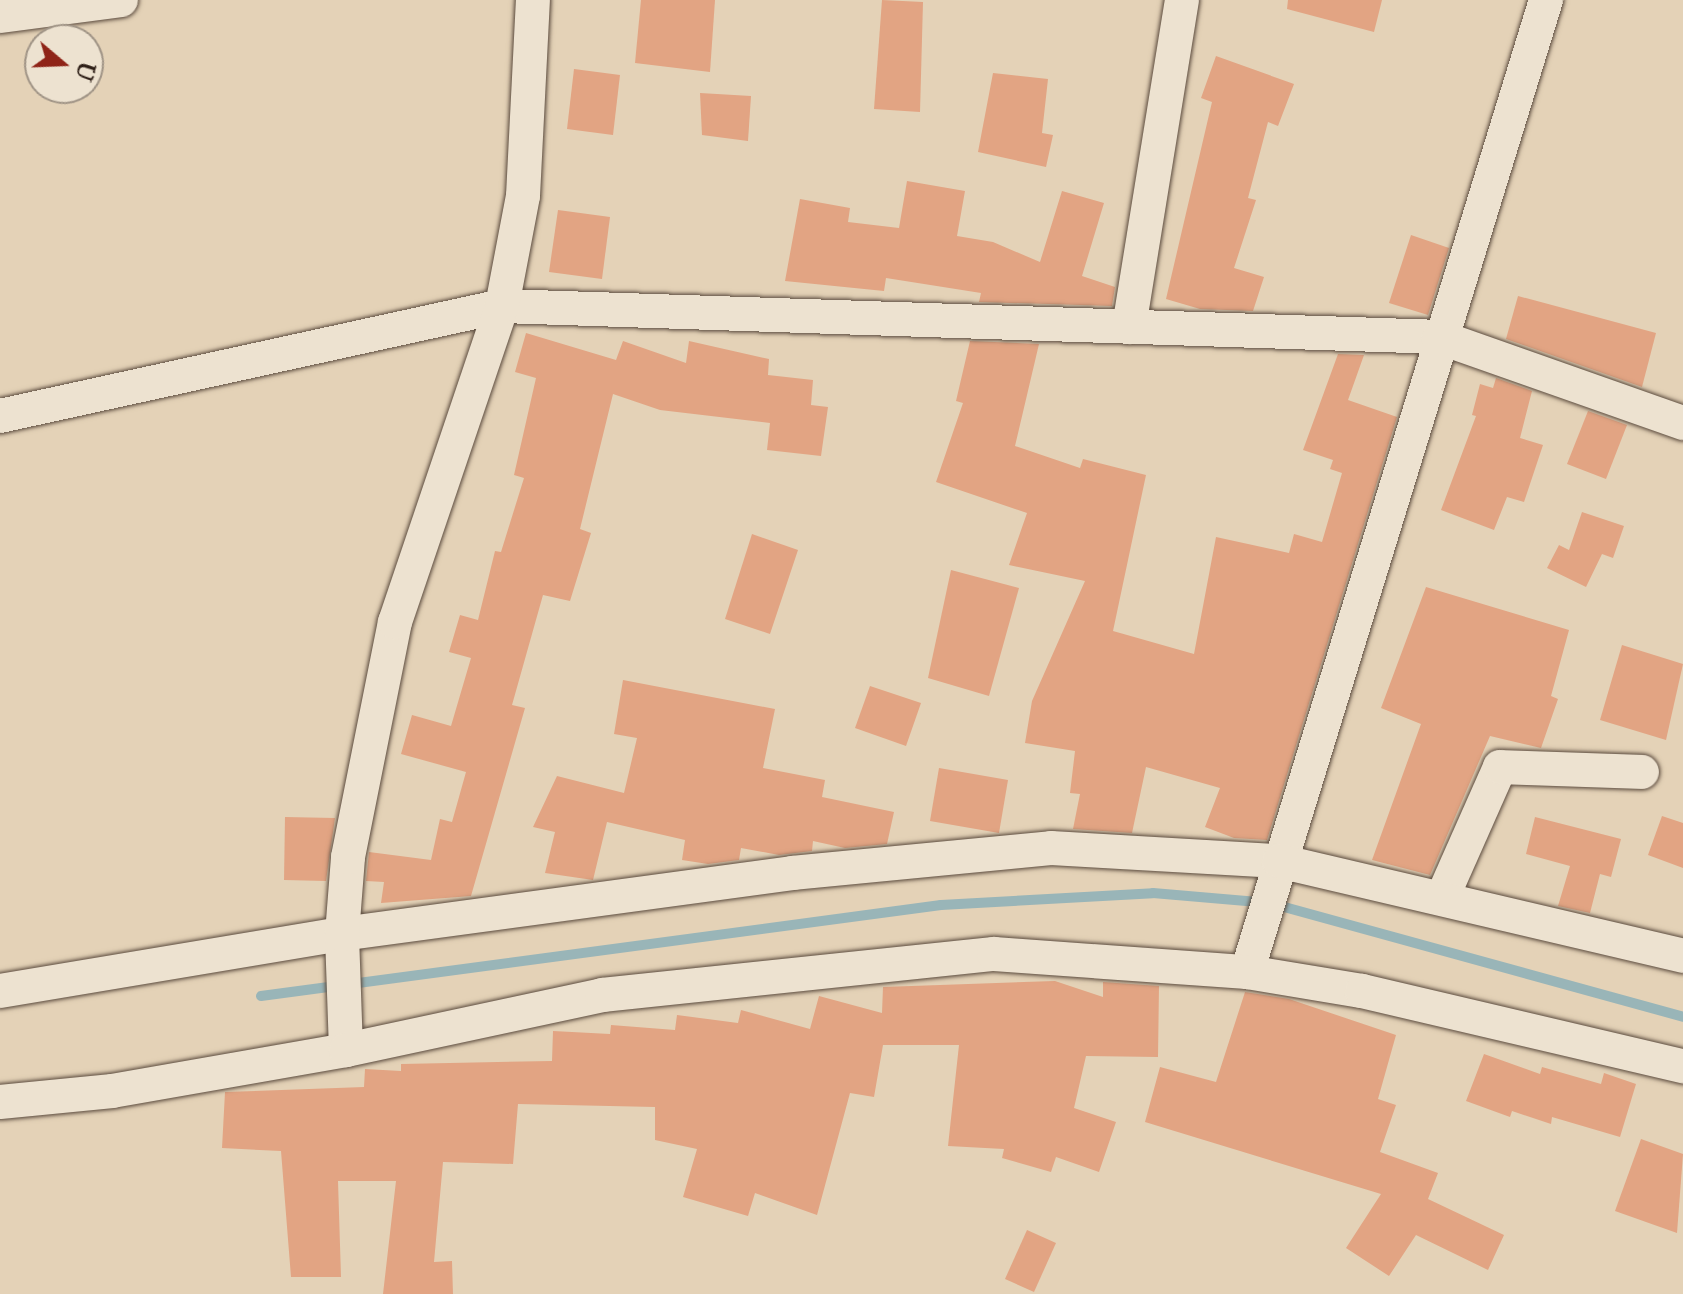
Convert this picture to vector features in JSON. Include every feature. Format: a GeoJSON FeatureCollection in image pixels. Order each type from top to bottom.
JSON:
{"type":"FeatureCollection","features":[{"type":"Feature","properties":{"kind":"street"},"geometry":{"type":"LineString","coordinates":[[0,16],[121,0]]}},
{"type":"Feature","properties":{"kind":"street"},"geometry":{"type":"LineString","coordinates":[[345,1035],[342,942],[348,857],[395,622],[502,306],[525,183],[533,0]]}},
{"type":"Feature","properties":{"kind":"street"},"geometry":{"type":"LineString","coordinates":[[1129,327],[1182,0]]}},
{"type":"Feature","properties":{"kind":"street"},"geometry":{"type":"LineString","coordinates":[[1249,963],[1439,337],[1546,0]]}},
{"type":"Feature","properties":{"kind":"street"},"geometry":{"type":"LineString","coordinates":[[0,416],[502,306],[1439,337],[1683,423]]}},
{"type":"Feature","properties":{"kind":"street"},"geometry":{"type":"LineString","coordinates":[[1442,898],[1500,767],[1642,772]]}},
{"type":"Feature","properties":{"kind":"street"},"geometry":{"type":"LineString","coordinates":[[0,991],[792,873],[1051,848],[1276,870],[1442,898],[1683,956]]}},
{"type":"Feature","properties":{"kind":"street"},"geometry":{"type":"LineString","coordinates":[[0,1102],[112,1091],[345,1035],[602,995],[811,970],[994,954],[1249,963],[1683,1066]]}},
{"type":"Feature","properties":{"kind":"building"},"geometry":{"type":"Polygon","coordinates":[[[641,0],[715,0],[710,72],[635,63],[641,0]]]}},
{"type":"Feature","properties":{"kind":"building"},"geometry":{"type":"Polygon","coordinates":[[[882,0],[923,2],[920,112],[874,109],[882,0]]]}},
{"type":"Feature","properties":{"kind":"building"},"geometry":{"type":"Polygon","coordinates":[[[1288,0],[1382,0],[1374,32],[1287,9],[1288,0]]]}},
{"type":"Feature","properties":{"kind":"building"},"geometry":{"type":"Polygon","coordinates":[[[1216,56],[1294,84],[1278,126],[1268,122],[1248,198],[1256,200],[1234,268],[1264,277],[1253,311],[1200,309],[1166,299],[1212,102],[1201,98],[1216,56]]]}},
{"type":"Feature","properties":{"kind":"building"},"geometry":{"type":"Polygon","coordinates":[[[574,69],[620,75],[613,135],[567,129],[574,69]]]}},
{"type":"Feature","properties":{"kind":"building"},"geometry":{"type":"Polygon","coordinates":[[[993,73],[1048,79],[1042,133],[1053,135],[1046,167],[978,152],[993,73]]]}},
{"type":"Feature","properties":{"kind":"building"},"geometry":{"type":"Polygon","coordinates":[[[700,93],[751,96],[748,141],[702,135],[700,93]]]}},
{"type":"Feature","properties":{"kind":"building"},"geometry":{"type":"Polygon","coordinates":[[[907,181],[965,191],[957,236],[993,242],[1040,262],[1062,191],[1104,203],[1082,276],[1115,287],[1112,306],[979,302],[981,293],[886,278],[884,291],[785,281],[800,199],[850,208],[848,222],[899,228],[907,181]]]}},
{"type":"Feature","properties":{"kind":"building"},"geometry":{"type":"Polygon","coordinates":[[[558,210],[610,217],[602,279],[549,272],[558,210]]]}},
{"type":"Feature","properties":{"kind":"building"},"geometry":{"type":"Polygon","coordinates":[[[1411,235],[1449,248],[1428,315],[1389,303],[1411,235]]]}},
{"type":"Feature","properties":{"kind":"building"},"geometry":{"type":"Polygon","coordinates":[[[1518,296],[1656,333],[1642,387],[1506,339],[1518,296]]]}},
{"type":"Feature","properties":{"kind":"building"},"geometry":{"type":"Polygon","coordinates":[[[526,333],[616,360],[623,341],[686,363],[689,341],[769,359],[768,375],[813,380],[811,405],[828,407],[821,456],[767,450],[770,423],[660,410],[613,394],[580,529],[591,533],[570,601],[543,595],[512,705],[525,708],[471,896],[381,903],[384,882],[366,881],[369,852],[431,860],[440,819],[452,822],[466,772],[401,754],[412,715],[451,726],[471,658],[449,652],[460,615],[478,620],[495,551],[501,552],[524,478],[514,475],[536,378],[515,372],[526,333]]]}},
{"type":"Feature","properties":{"kind":"building"},"geometry":{"type":"Polygon","coordinates":[[[970,341],[1039,344],[1015,446],[1080,468],[1083,459],[1146,475],[1113,631],[1194,654],[1216,537],[1289,553],[1294,534],[1322,542],[1342,473],[1330,469],[1333,460],[1303,450],[1338,354],[1364,355],[1348,400],[1397,417],[1267,840],[1234,838],[1205,827],[1220,788],[1146,767],[1132,833],[1073,829],[1080,794],[1070,793],[1075,751],[1025,743],[1032,701],[1085,581],[1009,565],[1027,513],[936,482],[963,403],[956,401],[970,341]]]}},
{"type":"Feature","properties":{"kind":"building"},"geometry":{"type":"Polygon","coordinates":[[[1496,378],[1532,391],[1520,438],[1543,445],[1524,502],[1507,497],[1494,530],[1441,510],[1476,416],[1472,415],[1480,384],[1493,388],[1496,378]]]}},
{"type":"Feature","properties":{"kind":"building"},"geometry":{"type":"Polygon","coordinates":[[[1588,411],[1627,425],[1606,479],[1567,464],[1588,411]]]}},
{"type":"Feature","properties":{"kind":"building"},"geometry":{"type":"Polygon","coordinates":[[[1582,512],[1624,526],[1613,558],[1602,554],[1586,587],[1547,568],[1559,545],[1569,550],[1582,512]]]}},
{"type":"Feature","properties":{"kind":"building"},"geometry":{"type":"Polygon","coordinates":[[[752,534],[798,550],[770,634],[725,619],[752,534]]]}},
{"type":"Feature","properties":{"kind":"building"},"geometry":{"type":"Polygon","coordinates":[[[951,570],[1019,588],[989,696],[928,678],[951,570]]]}},
{"type":"Feature","properties":{"kind":"building"},"geometry":{"type":"Polygon","coordinates":[[[1426,587],[1569,630],[1551,696],[1558,699],[1541,748],[1490,736],[1430,875],[1372,860],[1421,724],[1381,708],[1426,587]]]}},
{"type":"Feature","properties":{"kind":"building"},"geometry":{"type":"Polygon","coordinates":[[[1622,645],[1683,664],[1666,740],[1600,720],[1622,645]]]}},
{"type":"Feature","properties":{"kind":"building"},"geometry":{"type":"Polygon","coordinates":[[[623,680],[775,709],[763,768],[825,780],[822,797],[894,812],[887,844],[845,848],[813,841],[812,851],[779,855],[741,848],[739,860],[708,864],[682,860],[685,840],[607,822],[593,880],[545,873],[555,832],[533,827],[557,776],[624,793],[637,738],[614,734],[623,680]]]}},
{"type":"Feature","properties":{"kind":"building"},"geometry":{"type":"Polygon","coordinates":[[[870,686],[921,703],[906,746],[855,728],[870,686]]]}},
{"type":"Feature","properties":{"kind":"building"},"geometry":{"type":"Polygon","coordinates":[[[939,768],[1008,780],[999,833],[930,821],[939,768]]]}},
{"type":"Feature","properties":{"kind":"building"},"geometry":{"type":"Polygon","coordinates":[[[1662,816],[1683,823],[1683,868],[1648,855],[1662,816]]]}},
{"type":"Feature","properties":{"kind":"building"},"geometry":{"type":"Polygon","coordinates":[[[285,817],[335,818],[326,881],[284,880],[285,817]]]}},
{"type":"Feature","properties":{"kind":"building"},"geometry":{"type":"Polygon","coordinates":[[[1535,817],[1621,839],[1611,877],[1600,874],[1590,913],[1558,906],[1570,866],[1526,854],[1535,817]]]}},
{"type":"Feature","properties":{"kind":"building"},"geometry":{"type":"Polygon","coordinates":[[[1055,981],[1103,997],[1103,982],[1159,986],[1158,1057],[1086,1056],[1074,1108],[1116,1122],[1099,1172],[1056,1157],[1051,1172],[1002,1158],[1004,1149],[948,1146],[959,1045],[883,1045],[874,1097],[850,1093],[817,1215],[755,1193],[748,1216],[683,1197],[697,1149],[655,1140],[655,1107],[518,1104],[513,1164],[443,1162],[434,1262],[452,1261],[453,1294],[383,1294],[396,1181],[338,1181],[341,1277],[291,1277],[281,1151],[222,1148],[225,1092],[364,1087],[365,1069],[401,1071],[401,1064],[552,1061],[553,1031],[610,1034],[611,1025],[675,1030],[677,1015],[738,1023],[741,1010],[810,1029],[819,996],[882,1013],[883,987],[1055,981]]]}},
{"type":"Feature","properties":{"kind":"building"},"geometry":{"type":"Polygon","coordinates":[[[1245,992],[1289,999],[1396,1035],[1378,1099],[1396,1105],[1380,1152],[1438,1173],[1428,1199],[1504,1235],[1488,1270],[1416,1235],[1389,1276],[1346,1248],[1381,1194],[1145,1122],[1160,1067],[1216,1082],[1245,992]]]}},
{"type":"Feature","properties":{"kind":"building"},"geometry":{"type":"Polygon","coordinates":[[[1484,1054],[1540,1074],[1542,1067],[1601,1084],[1604,1073],[1636,1084],[1620,1137],[1552,1117],[1551,1124],[1512,1111],[1510,1117],[1466,1101],[1484,1054]]]}},
{"type":"Feature","properties":{"kind":"building"},"geometry":{"type":"Polygon","coordinates":[[[1641,1139],[1683,1154],[1677,1233],[1615,1211],[1641,1139]]]}},
{"type":"Feature","properties":{"kind":"building"},"geometry":{"type":"Polygon","coordinates":[[[1027,1230],[1056,1243],[1034,1292],[1005,1279],[1027,1230]]]}},
{"type":"Feature","properties":{"kind":"waterway"},"geometry":{"type":"LineString","coordinates":[[261,996],[941,905],[1153,893],[1270,903],[1683,1017]]}}]}
